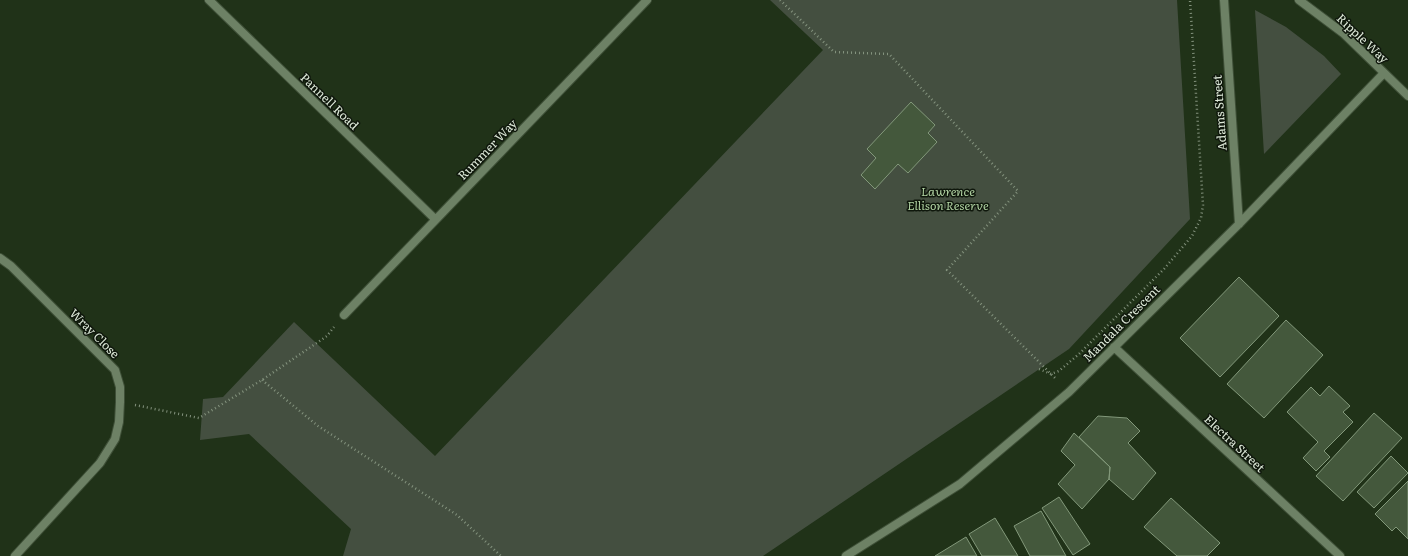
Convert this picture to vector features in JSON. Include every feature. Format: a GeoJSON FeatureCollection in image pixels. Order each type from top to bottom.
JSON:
{"type":"FeatureCollection","features":[{"type":"Feature","properties":{"kind":"street","name":"Pannell Road"},"geometry":{"type":"LineString","coordinates":[[209,0],[435,220]]}},
{"type":"Feature","properties":{"kind":"street","name":"Rummer Way"},"geometry":{"type":"LineString","coordinates":[[344,315],[647,0]]}},
{"type":"Feature","properties":{"kind":"street","name":"Adams Street"},"geometry":{"type":"LineString","coordinates":[[1224,0],[1239,224]]}},
{"type":"Feature","properties":{"kind":"street","name":"Ripple Way"},"geometry":{"type":"LineString","coordinates":[[1299,0],[1343,33],[1408,96]]}},
{"type":"Feature","properties":{"kind":"street","name":"Mandala Crescent"},"geometry":{"type":"LineString","coordinates":[[846,556],[960,484],[1069,392],[1239,224],[1384,73]]}},
{"type":"Feature","properties":{"kind":"street","name":"Wray Close"},"geometry":{"type":"LineString","coordinates":[[0,258],[11,266],[115,370],[120,387],[119,422],[115,439],[100,462],[14,556]]}},
{"type":"Feature","properties":{"kind":"street","name":"Electra Street"},"geometry":{"type":"LineString","coordinates":[[1114,347],[1340,556]]}},
{"type":"Feature","properties":{"kind":"path"},"geometry":{"type":"LineString","coordinates":[[780,0],[834,52],[889,54],[1018,191],[947,270],[1069,392]]}},
{"type":"Feature","properties":{"kind":"path"},"geometry":{"type":"LineString","coordinates":[[1039,369],[1051,374],[1060,372],[1164,268],[1192,236],[1202,218],[1203,205],[1190,0]]}},
{"type":"Feature","properties":{"kind":"path"},"geometry":{"type":"LineString","coordinates":[[120,402],[199,418],[262,380],[327,336],[344,315]]}},
{"type":"Feature","properties":{"kind":"path"},"geometry":{"type":"LineString","coordinates":[[262,380],[318,426],[457,515],[501,556]]}},
{"type":"Feature","properties":{"kind":"green space","name":"Lawrence Ellison Reserve"},"geometry":{"type":"Polygon","coordinates":[[[770,0],[1177,0],[1190,219],[1069,349],[763,556],[343,556],[351,529],[249,434],[200,440],[203,399],[223,397],[294,322],[435,456],[823,50],[770,0]]]}},
{"type":"Feature","properties":{"kind":"green space"},"geometry":{"type":"Polygon","coordinates":[[[1255,10],[1286,27],[1324,56],[1341,74],[1264,154],[1255,10]]]}},
{"type":"Feature","properties":{"kind":"building"},"geometry":{"type":"Polygon","coordinates":[[[911,102],[935,125],[928,133],[937,142],[908,173],[898,164],[875,189],[861,175],[876,158],[867,149],[911,102]]]}},
{"type":"Feature","properties":{"kind":"building"},"geometry":{"type":"Polygon","coordinates":[[[1239,277],[1279,316],[1220,377],[1180,338],[1239,277]]]}},
{"type":"Feature","properties":{"kind":"building"},"geometry":{"type":"Polygon","coordinates":[[[1286,320],[1323,355],[1264,418],[1227,384],[1286,320]]]}},
{"type":"Feature","properties":{"kind":"building"},"geometry":{"type":"Polygon","coordinates":[[[1329,386],[1350,406],[1343,412],[1353,422],[1324,451],[1330,457],[1316,471],[1303,458],[1318,442],[1287,412],[1311,387],[1320,396],[1329,386]]]}},
{"type":"Feature","properties":{"kind":"building"},"geometry":{"type":"Polygon","coordinates":[[[1374,413],[1402,438],[1343,501],[1316,476],[1374,413]]]}},
{"type":"Feature","properties":{"kind":"building"},"geometry":{"type":"Polygon","coordinates":[[[1098,416],[1127,418],[1140,431],[1128,443],[1156,473],[1133,500],[1109,479],[1110,467],[1079,437],[1098,416]]]}},
{"type":"Feature","properties":{"kind":"building"},"geometry":{"type":"Polygon","coordinates":[[[1074,433],[1110,467],[1109,479],[1082,509],[1058,484],[1075,465],[1061,451],[1074,433]]]}},
{"type":"Feature","properties":{"kind":"building"},"geometry":{"type":"Polygon","coordinates":[[[1391,456],[1408,473],[1374,508],[1357,492],[1391,456]]]}},
{"type":"Feature","properties":{"kind":"building"},"geometry":{"type":"Polygon","coordinates":[[[1408,481],[1408,539],[1396,527],[1392,531],[1375,514],[1408,481]]]}},
{"type":"Feature","properties":{"kind":"building"},"geometry":{"type":"Polygon","coordinates":[[[1059,497],[1090,544],[1073,555],[1042,508],[1059,497]]]}},
{"type":"Feature","properties":{"kind":"building"},"geometry":{"type":"Polygon","coordinates":[[[1171,498],[1220,543],[1207,556],[1177,556],[1144,527],[1171,498]]]}},
{"type":"Feature","properties":{"kind":"building"},"geometry":{"type":"Polygon","coordinates":[[[1041,511],[1066,556],[1030,556],[1014,526],[1041,511]]]}},
{"type":"Feature","properties":{"kind":"building"},"geometry":{"type":"Polygon","coordinates":[[[995,518],[1018,556],[982,556],[969,534],[995,518]]]}},
{"type":"Feature","properties":{"kind":"building"},"geometry":{"type":"Polygon","coordinates":[[[966,537],[977,556],[935,556],[966,537]]]}}]}
